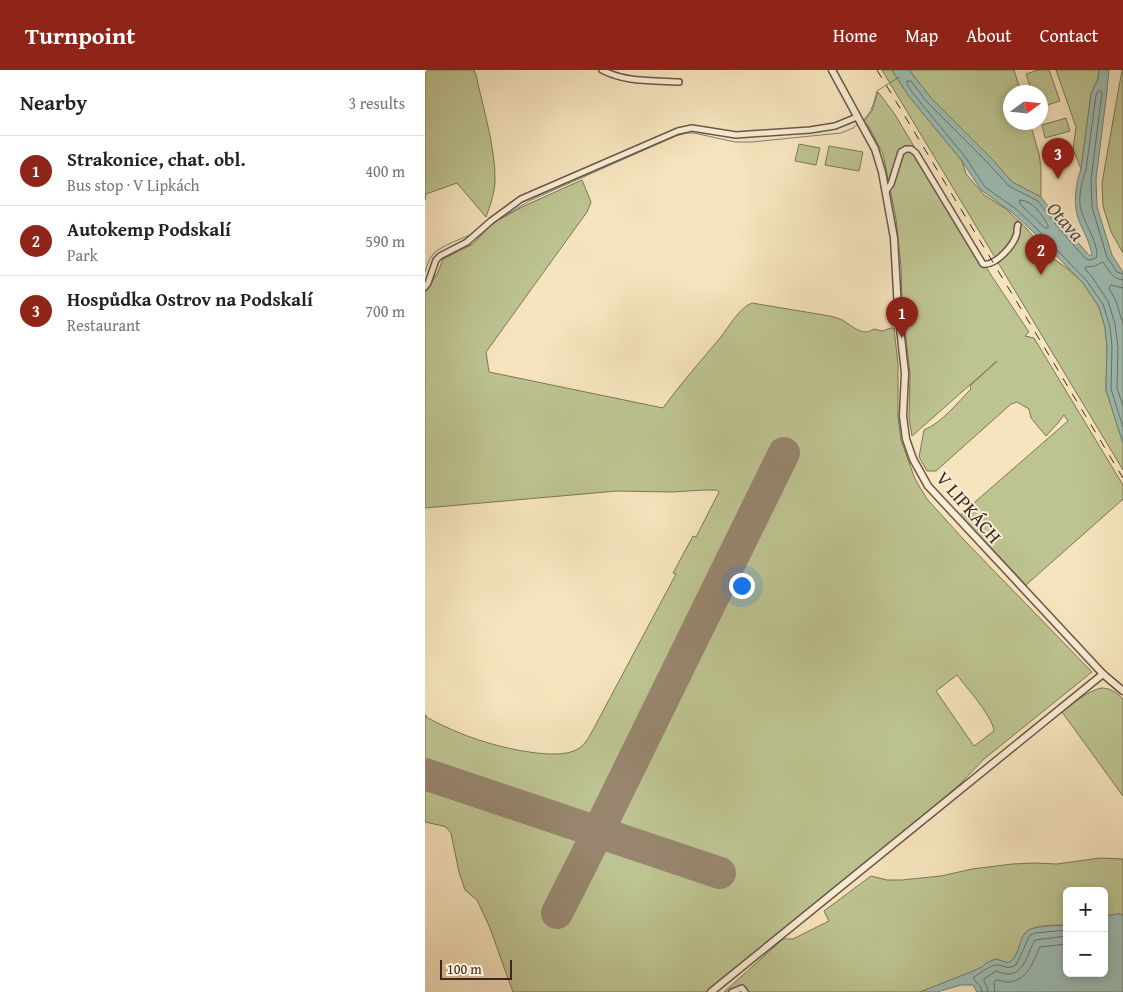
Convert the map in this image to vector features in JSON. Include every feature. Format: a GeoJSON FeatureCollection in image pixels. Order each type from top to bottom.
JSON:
{"type":"FeatureCollection","features":[{"type":"Feature","properties":{"kind":"street"},"geometry":{"type":"LineString","coordinates":[[602,70],[611,75],[626,79],[679,82]]}},
{"type":"Feature","properties":{"kind":"street","name":"V LIPKÁCH"},"geometry":{"type":"LineString","coordinates":[[832,70],[875,149],[886,191],[894,238],[898,310],[905,373],[903,416],[906,439],[913,459],[928,486],[1103,674],[1123,691]]}},
{"type":"Feature","properties":{"kind":"street"},"geometry":{"type":"LineString","coordinates":[[425,287],[439,256],[467,242],[521,199],[685,129],[699,129],[736,135],[810,130],[835,126],[857,117]]}},
{"type":"Feature","properties":{"kind":"street"},"geometry":{"type":"LineString","coordinates":[[886,191],[891,184],[901,152],[911,149],[916,153],[983,264],[989,264],[1001,257],[1017,234],[1017,225]]}},
{"type":"Feature","properties":{"kind":"street"},"geometry":{"type":"LineString","coordinates":[[711,992],[1103,674]]}},
{"type":"Feature","properties":{"kind":"street"},"geometry":{"type":"LineString","coordinates":[[732,992],[742,988],[745,992]]}},
{"type":"Feature","properties":{"kind":"green space"},"geometry":{"type":"Polygon","coordinates":[[[429,70],[474,70],[476,75],[495,170],[494,191],[486,217],[457,183],[426,194],[425,200],[425,74],[429,70]]]}},
{"type":"Feature","properties":{"kind":"green space"},"geometry":{"type":"Polygon","coordinates":[[[882,70],[892,70],[908,95],[962,161],[966,174],[984,195],[1006,209],[1026,228],[1051,257],[1083,283],[1099,307],[1105,327],[1107,347],[1106,390],[1123,443],[1123,470],[882,70]]]}},
{"type":"Feature","properties":{"kind":"green space"},"geometry":{"type":"Polygon","coordinates":[[[909,70],[1014,70],[1019,85],[1003,85],[1003,130],[1032,130],[1041,167],[1041,197],[1012,182],[992,159],[931,98],[909,70]]]}},
{"type":"Feature","properties":{"kind":"green space"},"geometry":{"type":"Polygon","coordinates":[[[1038,70],[1049,70],[1060,101],[1048,105],[1048,85],[1030,85],[1026,74],[1038,70]]]}},
{"type":"Feature","properties":{"kind":"green space"},"geometry":{"type":"Polygon","coordinates":[[[1056,70],[1099,70],[1098,79],[1091,94],[1081,169],[1073,149],[1076,127],[1056,70]]]}},
{"type":"Feature","properties":{"kind":"green space"},"geometry":{"type":"Polygon","coordinates":[[[1122,70],[1123,253],[1111,232],[1103,206],[1102,183],[1122,70]]]}},
{"type":"Feature","properties":{"kind":"green space"},"geometry":{"type":"Polygon","coordinates":[[[878,92],[894,113],[991,275],[1029,332],[1025,336],[1034,338],[1123,485],[1123,500],[1026,585],[960,515],[1068,421],[1064,415],[1046,436],[1031,418],[1029,409],[1017,402],[1011,404],[936,471],[927,471],[919,457],[924,430],[931,427],[949,412],[971,389],[970,386],[997,361],[912,436],[909,418],[910,374],[902,303],[901,267],[896,219],[883,154],[864,121],[872,111],[878,92]]]}},
{"type":"Feature","properties":{"kind":"green space"},"geometry":{"type":"Polygon","coordinates":[[[1066,118],[1070,131],[1045,138],[1043,130],[1048,130],[1048,123],[1066,118]]]}},
{"type":"Feature","properties":{"kind":"green space"},"geometry":{"type":"Polygon","coordinates":[[[799,144],[820,148],[816,165],[795,161],[799,144]]]}},
{"type":"Feature","properties":{"kind":"green space"},"geometry":{"type":"Polygon","coordinates":[[[829,146],[863,152],[859,171],[825,165],[829,146]]]}},
{"type":"Feature","properties":{"kind":"green space"},"geometry":{"type":"Polygon","coordinates":[[[582,180],[591,202],[587,212],[486,352],[489,372],[663,408],[739,313],[752,303],[831,316],[865,332],[874,329],[882,331],[894,328],[898,364],[898,416],[901,440],[915,479],[927,499],[965,541],[1092,672],[984,759],[959,785],[921,817],[706,992],[513,992],[490,928],[477,900],[465,890],[459,872],[451,833],[446,827],[425,822],[425,715],[439,724],[466,735],[507,748],[536,753],[557,754],[568,753],[581,747],[594,728],[676,574],[673,573],[693,536],[696,537],[719,492],[717,490],[673,492],[617,491],[425,508],[425,293],[438,272],[443,259],[473,244],[493,223],[524,206],[582,180]],[[957,675],[936,691],[974,746],[994,731],[984,710],[957,675]]]}},
{"type":"Feature","properties":{"kind":"green space"},"geometry":{"type":"Polygon","coordinates":[[[1101,688],[1113,691],[1123,699],[1123,796],[1062,712],[1085,695],[1101,688]]]}},
{"type":"Feature","properties":{"kind":"green space"},"geometry":{"type":"Polygon","coordinates":[[[1100,858],[1123,859],[1123,915],[1108,915],[1108,887],[1063,887],[1063,925],[1034,928],[1026,932],[1015,957],[1008,963],[996,959],[971,972],[920,992],[724,992],[783,939],[793,939],[829,921],[824,911],[871,876],[887,880],[902,880],[941,876],[972,869],[1012,864],[1057,864],[1100,858]]]}},
{"type":"Feature","properties":{"kind":"water"},"geometry":{"type":"Polygon","coordinates":[[[892,70],[909,70],[931,98],[992,159],[1012,182],[1041,197],[1090,256],[1092,255],[1090,246],[1077,215],[1075,202],[1076,188],[1081,169],[1091,94],[1098,79],[1099,70],[1109,70],[1096,179],[1097,207],[1112,255],[1123,272],[1123,443],[1106,390],[1107,347],[1105,327],[1099,307],[1083,283],[1031,230],[1013,213],[981,190],[962,161],[908,95],[892,70]]]}},
{"type":"Feature","properties":{"kind":"water"},"geometry":{"type":"Polygon","coordinates":[[[1108,915],[1123,915],[1123,992],[977,992],[973,985],[961,985],[937,992],[920,992],[971,972],[996,959],[1008,963],[1015,957],[1021,939],[1026,932],[1034,928],[1046,926],[1063,925],[1063,977],[1108,977],[1108,915]]]}},
{"type":"Feature","properties":{"kind":"waterway"},"geometry":{"type":"LineString","coordinates":[[863,120],[871,111],[877,91],[899,77]]}},
{"type":"Feature","properties":{"kind":"waterway"},"geometry":{"type":"LineString","coordinates":[[487,227],[529,201],[676,136],[694,133],[735,142],[752,142],[841,133],[858,124]]}},
{"type":"Feature","properties":{"kind":"waterway"},"geometry":{"type":"LineString","coordinates":[[425,272],[429,260],[434,253],[448,244],[475,233]]}},
{"type":"Feature","properties":{"kind":"runway"},"geometry":{"type":"LineString","coordinates":[[557,913],[784,453]]}},
{"type":"Feature","properties":{"kind":"runway"},"geometry":{"type":"LineString","coordinates":[[425,774],[720,873]]}},
{"type":"Feature","properties":{"kind":"railway"},"geometry":{"type":"LineString","coordinates":[[877,70],[1123,478]]}},
{"type":"Feature","properties":{"kind":"place","name":"Hospůdka Ostrov na Podskalí"},"geometry":{"type":"Point","coordinates":[1058,179]}},
{"type":"Feature","properties":{"kind":"place","name":"Autokemp Podskalí"},"geometry":{"type":"Point","coordinates":[1041,275]}},
{"type":"Feature","properties":{"kind":"place","name":"Strakonice, chat. obl."},"geometry":{"type":"Point","coordinates":[902,338]}},
{"type":"Feature","properties":{"kind":"water label","name":"Otava"},"geometry":{"type":"Point","coordinates":[1066,221]}}]}
